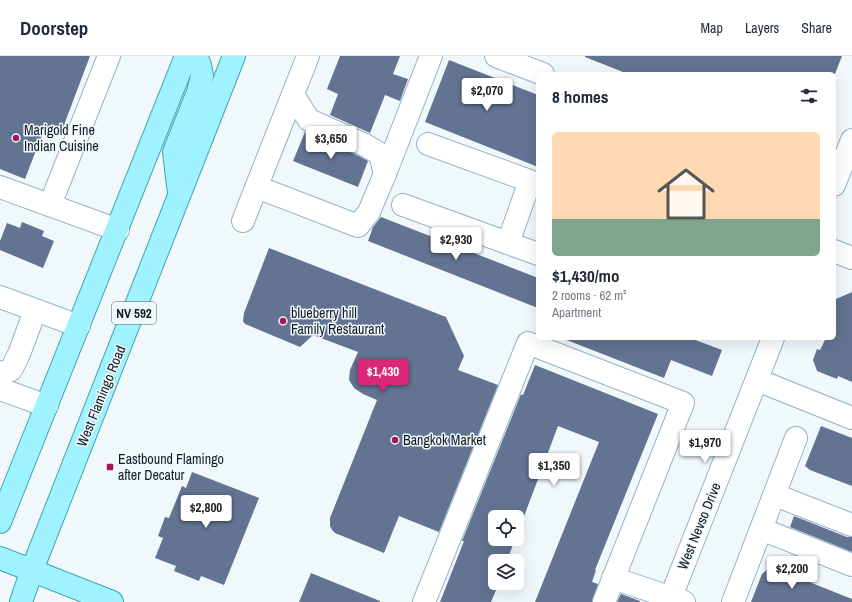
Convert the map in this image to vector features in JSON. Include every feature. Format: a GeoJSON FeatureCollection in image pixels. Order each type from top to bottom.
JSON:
{"type":"FeatureCollection","features":[{"type":"Feature","properties":{"kind":"main road"},"geometry":{"type":"LineString","coordinates":[[0,522],[118,230],[186,56]]}},
{"type":"Feature","properties":{"kind":"main road"},"geometry":{"type":"LineString","coordinates":[[180,194],[174,152],[198,92],[202,76],[200,65],[196,56]]}},
{"type":"Feature","properties":{"kind":"main road","name":"West Flamingo Road"},"geometry":{"type":"LineString","coordinates":[[20,602],[234,56]]}},
{"type":"Feature","properties":{"kind":"main road"},"geometry":{"type":"LineString","coordinates":[[0,558],[112,602]]}},
{"type":"Feature","properties":{"kind":"street"},"geometry":{"type":"LineString","coordinates":[[50,205],[109,56]]}},
{"type":"Feature","properties":{"kind":"street"},"geometry":{"type":"LineString","coordinates":[[244,221],[308,56]]}},
{"type":"Feature","properties":{"kind":"street"},"geometry":{"type":"LineString","coordinates":[[257,187],[358,226],[369,212],[431,56]]}},
{"type":"Feature","properties":{"kind":"street"},"geometry":{"type":"LineString","coordinates":[[496,56],[538,72]]}},
{"type":"Feature","properties":{"kind":"street"},"geometry":{"type":"LineString","coordinates":[[293,95],[309,120],[365,145],[380,154],[385,174]]}},
{"type":"Feature","properties":{"kind":"street"},"geometry":{"type":"LineString","coordinates":[[836,180],[852,140]]}},
{"type":"Feature","properties":{"kind":"street"},"geometry":{"type":"LineString","coordinates":[[428,144],[530,182],[508,243]]}},
{"type":"Feature","properties":{"kind":"street"},"geometry":{"type":"LineString","coordinates":[[0,187],[118,230]]}},
{"type":"Feature","properties":{"kind":"street"},"geometry":{"type":"LineString","coordinates":[[403,205],[536,253]]}},
{"type":"Feature","properties":{"kind":"street"},"geometry":{"type":"LineString","coordinates":[[836,252],[852,258]]}},
{"type":"Feature","properties":{"kind":"street"},"geometry":{"type":"LineString","coordinates":[[0,297],[79,326]]}},
{"type":"Feature","properties":{"kind":"street"},"geometry":{"type":"LineString","coordinates":[[0,372],[3,374],[10,370],[19,354],[35,311]]}},
{"type":"Feature","properties":{"kind":"street","name":"West Nevso Drive"},"geometry":{"type":"LineString","coordinates":[[674,600],[771,340]]}},
{"type":"Feature","properties":{"kind":"street"},"geometry":{"type":"LineString","coordinates":[[424,602],[528,343],[683,403],[604,602]]}},
{"type":"Feature","properties":{"kind":"street"},"geometry":{"type":"LineString","coordinates":[[756,380],[852,418]]}},
{"type":"Feature","properties":{"kind":"street"},"geometry":{"type":"LineString","coordinates":[[0,389],[47,406]]}},
{"type":"Feature","properties":{"kind":"street"},"geometry":{"type":"LineString","coordinates":[[732,602],[796,438]]}},
{"type":"Feature","properties":{"kind":"street"},"geometry":{"type":"LineString","coordinates":[[775,495],[852,525]]}},
{"type":"Feature","properties":{"kind":"street"},"geometry":{"type":"LineString","coordinates":[[761,529],[852,565]]}},
{"type":"Feature","properties":{"kind":"street"},"geometry":{"type":"LineString","coordinates":[[613,578],[674,600]]}},
{"type":"Feature","properties":{"kind":"building"},"geometry":{"type":"Polygon","coordinates":[[[0,56],[90,56],[61,133],[45,127],[25,179],[0,169],[0,56]]]}},
{"type":"Feature","properties":{"kind":"building"},"geometry":{"type":"Polygon","coordinates":[[[340,56],[400,56],[393,74],[408,79],[400,101],[385,95],[370,133],[330,115],[338,94],[327,89],[340,56]]]}},
{"type":"Feature","properties":{"kind":"building"},"geometry":{"type":"Polygon","coordinates":[[[842,56],[836,72],[623,72],[585,57],[842,56]]]}},
{"type":"Feature","properties":{"kind":"building"},"geometry":{"type":"Polygon","coordinates":[[[449,60],[536,94],[536,166],[425,122],[449,60]]]}},
{"type":"Feature","properties":{"kind":"building"},"geometry":{"type":"Polygon","coordinates":[[[305,132],[368,161],[358,187],[293,161],[305,132]]]}},
{"type":"Feature","properties":{"kind":"building"},"geometry":{"type":"Polygon","coordinates":[[[381,217],[536,277],[536,307],[368,241],[373,227],[381,217]]]}},
{"type":"Feature","properties":{"kind":"building"},"geometry":{"type":"Polygon","coordinates":[[[22,222],[44,231],[42,236],[54,241],[43,268],[0,250],[0,241],[7,223],[20,228],[22,222]]]}},
{"type":"Feature","properties":{"kind":"building","name":"Bangkok Market"},"geometry":{"type":"Polygon","coordinates":[[[269,248],[446,317],[464,356],[458,370],[498,385],[439,532],[399,516],[384,553],[335,533],[332,530],[330,526],[330,518],[377,400],[354,388],[349,380],[350,370],[358,352],[313,335],[300,347],[245,324],[243,321],[244,313],[269,248]]]}},
{"type":"Feature","properties":{"kind":"building"},"geometry":{"type":"Polygon","coordinates":[[[852,292],[852,382],[838,376],[837,379],[817,371],[813,360],[817,349],[820,350],[825,340],[836,340],[836,299],[852,292]]]}},
{"type":"Feature","properties":{"kind":"building"},"geometry":{"type":"Polygon","coordinates":[[[567,340],[695,340],[722,350],[712,376],[671,360],[664,378],[567,340]]]}},
{"type":"Feature","properties":{"kind":"building"},"geometry":{"type":"Polygon","coordinates":[[[535,365],[658,414],[595,570],[592,582],[598,584],[592,602],[535,602],[599,442],[558,426],[524,516],[524,510],[488,510],[488,546],[512,546],[510,554],[488,554],[488,590],[496,590],[491,602],[440,602],[464,541],[462,541],[521,394],[523,395],[535,365]]]}},
{"type":"Feature","properties":{"kind":"building"},"geometry":{"type":"Polygon","coordinates":[[[821,426],[852,438],[852,486],[810,470],[805,466],[821,426]]]}},
{"type":"Feature","properties":{"kind":"building"},"geometry":{"type":"Polygon","coordinates":[[[192,472],[259,498],[224,585],[201,576],[199,581],[174,571],[176,566],[155,558],[163,538],[158,536],[165,517],[169,518],[182,486],[186,488],[192,472]]]}},
{"type":"Feature","properties":{"kind":"building"},"geometry":{"type":"Polygon","coordinates":[[[794,516],[847,537],[852,537],[852,552],[790,527],[794,516]]]}},
{"type":"Feature","properties":{"kind":"building"},"geometry":{"type":"Polygon","coordinates":[[[769,568],[774,568],[852,599],[852,602],[751,602],[762,574],[769,568]]]}},
{"type":"Feature","properties":{"kind":"building"},"geometry":{"type":"Polygon","coordinates":[[[311,573],[380,601],[380,602],[299,602],[311,573]]]}},
{"type":"Feature","properties":{"kind":"building"},"geometry":{"type":"Polygon","coordinates":[[[621,594],[640,601],[640,602],[617,602],[621,594]]]}},
{"type":"Feature","properties":{"kind":"place","name":"Marigold Fine Indian Cuisine"},"geometry":{"type":"Point","coordinates":[16,138]}},
{"type":"Feature","properties":{"kind":"place","name":"blueberry hill Family Restaurant"},"geometry":{"type":"Point","coordinates":[283,321]}},
{"type":"Feature","properties":{"kind":"place","name":"Bangkok Market"},"geometry":{"type":"Point","coordinates":[395,440]}},
{"type":"Feature","properties":{"kind":"place","name":"Eastbound Flamingo after Decatur"},"geometry":{"type":"Point","coordinates":[110,467]}}]}
